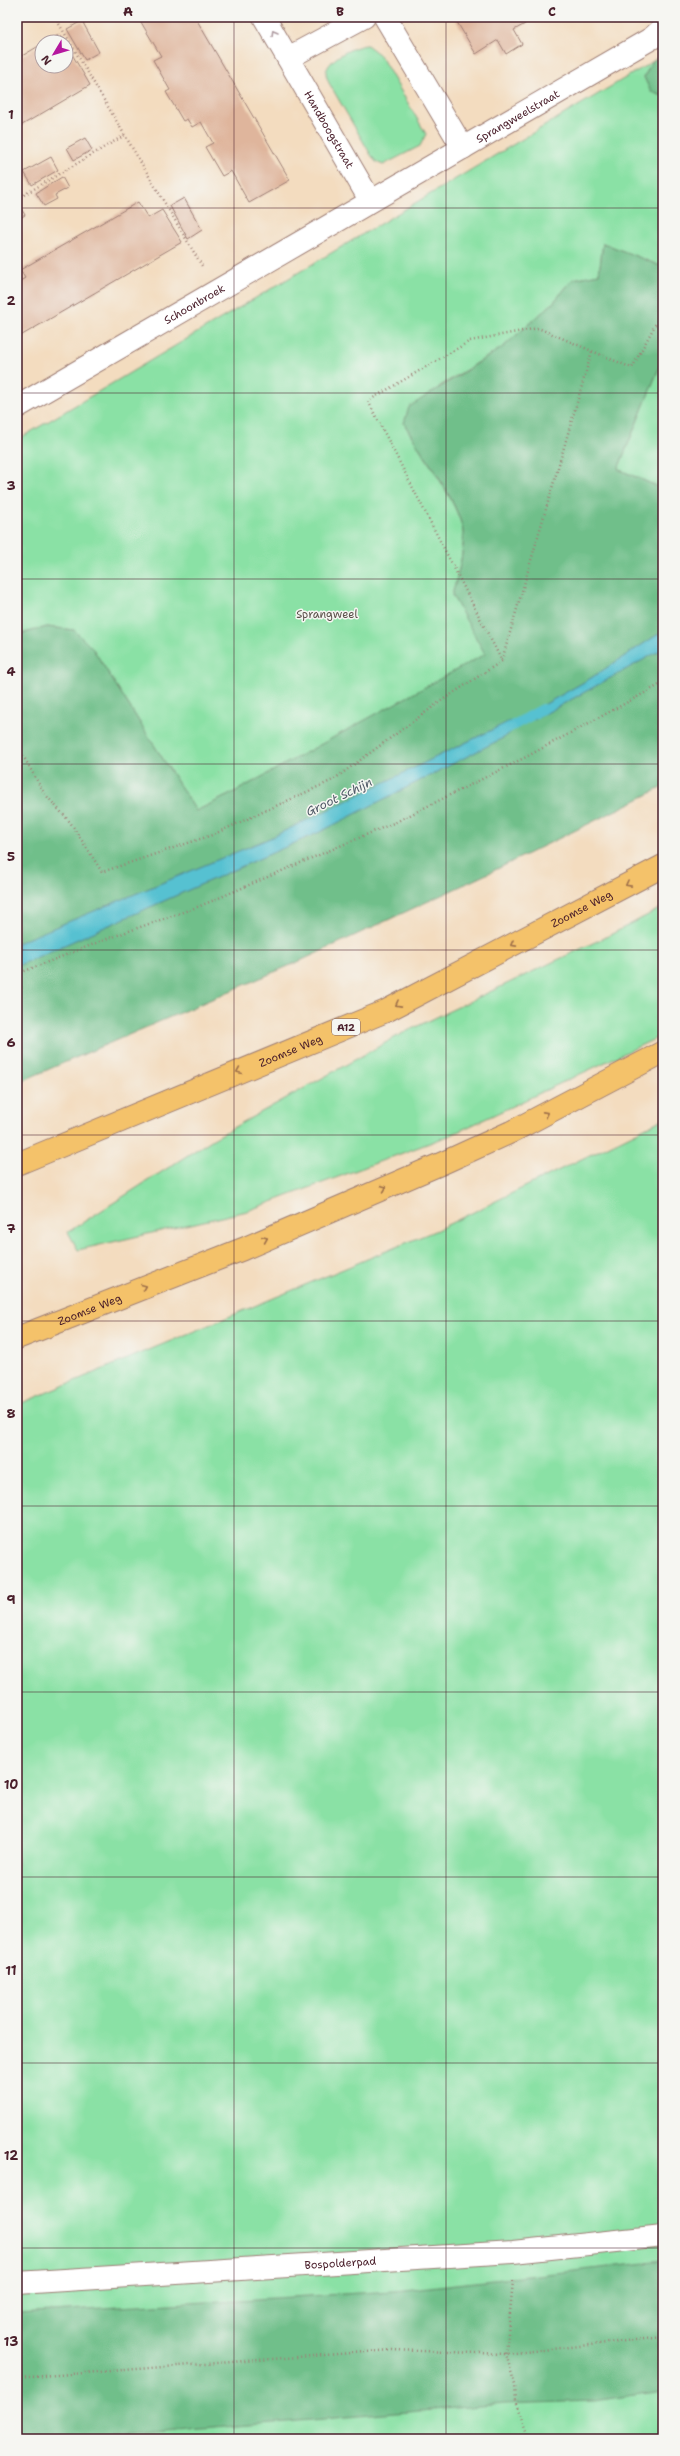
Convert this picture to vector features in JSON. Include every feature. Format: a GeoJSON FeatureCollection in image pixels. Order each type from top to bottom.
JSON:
{"type":"FeatureCollection","features":[{"type":"Feature","properties":{"kind":"highway","name":"Zoomse Weg"},"geometry":{"type":"LineString","coordinates":[[17,1164],[386,1010],[663,866]]}},
{"type":"Feature","properties":{"kind":"highway","name":"Zoomse Weg"},"geometry":{"type":"LineString","coordinates":[[17,1338],[243,1249],[445,1162],[511,1132],[663,1052]]}},
{"type":"Feature","properties":{"kind":"street","name":"Handboogstraat"},"geometry":{"type":"LineString","coordinates":[[264,17],[370,200]]}},
{"type":"Feature","properties":{"kind":"street"},"geometry":{"type":"LineString","coordinates":[[288,58],[364,17]]}},
{"type":"Feature","properties":{"kind":"street"},"geometry":{"type":"LineString","coordinates":[[385,17],[463,148]]}},
{"type":"Feature","properties":{"kind":"street","name":"Sprangweelstraat"},"geometry":{"type":"LineString","coordinates":[[370,200],[463,148],[652,38],[663,28]]}},
{"type":"Feature","properties":{"kind":"street","name":"Schoonbroek"},"geometry":{"type":"LineString","coordinates":[[17,407],[370,200]]}},
{"type":"Feature","properties":{"kind":"street","name":"Bospolderpad"},"geometry":{"type":"LineString","coordinates":[[17,2283],[513,2252],[663,2236]]}},
{"type":"Feature","properties":{"kind":"path"},"geometry":{"type":"LineString","coordinates":[[55,17],[216,291]]}},
{"type":"Feature","properties":{"kind":"path"},"geometry":{"type":"LineString","coordinates":[[17,199],[125,135]]}},
{"type":"Feature","properties":{"kind":"path"},"geometry":{"type":"LineString","coordinates":[[502,661],[368,401],[470,341],[538,328],[632,368],[663,310]]}},
{"type":"Feature","properties":{"kind":"path"},"geometry":{"type":"LineString","coordinates":[[17,745],[44,793],[70,822],[102,872],[212,835],[333,780],[441,701],[502,661],[592,351]]}},
{"type":"Feature","properties":{"kind":"path"},"geometry":{"type":"LineString","coordinates":[[17,974],[112,937],[200,906],[396,822],[526,756],[663,683]]}},
{"type":"Feature","properties":{"kind":"path"},"geometry":{"type":"LineString","coordinates":[[513,2252],[506,2354],[515,2385],[516,2401],[530,2439]]}},
{"type":"Feature","properties":{"kind":"path"},"geometry":{"type":"LineString","coordinates":[[17,2378],[392,2350],[506,2354],[663,2337]]}},
{"type":"Feature","properties":{"kind":"green space"},"geometry":{"type":"Polygon","coordinates":[[[367,45],[380,55],[426,134],[420,146],[383,165],[376,162],[371,155],[329,83],[326,74],[331,63],[336,58],[355,48],[367,45]]]}},
{"type":"Feature","properties":{"kind":"green space"},"geometry":{"type":"Polygon","coordinates":[[[663,53],[663,96],[651,92],[644,77],[652,62],[663,53]]]}},
{"type":"Feature","properties":{"kind":"green space","name":"Sprangweel"},"geometry":{"type":"Polygon","coordinates":[[[652,62],[644,77],[651,92],[663,96],[663,267],[603,243],[599,274],[573,279],[553,303],[503,347],[440,386],[404,423],[444,486],[462,526],[462,551],[459,570],[452,595],[486,654],[229,795],[196,811],[93,649],[74,630],[47,627],[17,635],[17,440],[652,62]]]}},
{"type":"Feature","properties":{"kind":"green space"},"geometry":{"type":"Polygon","coordinates":[[[603,243],[663,267],[663,358],[618,469],[663,489],[663,787],[491,872],[300,961],[17,1083],[17,635],[47,627],[74,630],[93,649],[196,811],[229,795],[485,654],[452,595],[459,571],[462,552],[462,526],[444,486],[404,423],[409,407],[503,347],[553,303],[573,279],[599,274],[603,243]]]}},
{"type":"Feature","properties":{"kind":"green space"},"geometry":{"type":"Polygon","coordinates":[[[663,358],[663,489],[618,469],[663,358]]]}},
{"type":"Feature","properties":{"kind":"green space"},"geometry":{"type":"Polygon","coordinates":[[[663,907],[663,1035],[451,1135],[247,1211],[78,1250],[68,1232],[213,1139],[403,1033],[610,935],[663,907]]]}},
{"type":"Feature","properties":{"kind":"green space"},"geometry":{"type":"Polygon","coordinates":[[[663,1119],[663,2439],[17,2439],[17,1405],[437,1230],[663,1119]]]}},
{"type":"Feature","properties":{"kind":"green space"},"geometry":{"type":"Polygon","coordinates":[[[663,2261],[663,2391],[593,2401],[504,2404],[80,2439],[17,2439],[17,2313],[394,2291],[663,2261]]]}},
{"type":"Feature","properties":{"kind":"water"},"geometry":{"type":"Polygon","coordinates":[[[663,631],[663,649],[534,720],[531,715],[533,711],[591,678],[663,631]]]}},
{"type":"Feature","properties":{"kind":"water"},"geometry":{"type":"Polygon","coordinates":[[[510,721],[512,731],[505,737],[322,831],[17,966],[17,943],[270,838],[510,721]]]}},
{"type":"Feature","properties":{"kind":"building"},"geometry":{"type":"Polygon","coordinates":[[[138,17],[195,17],[290,180],[249,203],[231,171],[222,176],[205,147],[213,143],[201,122],[192,127],[187,119],[183,121],[166,92],[170,90],[153,60],[161,56],[138,17]]]}},
{"type":"Feature","properties":{"kind":"building"},"geometry":{"type":"Polygon","coordinates":[[[454,17],[521,17],[525,24],[514,30],[522,44],[506,54],[498,40],[476,54],[454,17]]]}},
{"type":"Feature","properties":{"kind":"building"},"geometry":{"type":"Polygon","coordinates":[[[82,21],[99,52],[85,60],[74,41],[74,34],[70,34],[67,29],[82,21]]]}},
{"type":"Feature","properties":{"kind":"building"},"geometry":{"type":"Polygon","coordinates":[[[34,49],[34,74],[74,74],[74,58],[90,85],[17,128],[17,59],[34,49]]]}},
{"type":"Feature","properties":{"kind":"building"},"geometry":{"type":"Polygon","coordinates":[[[85,138],[92,150],[74,160],[67,148],[85,138]]]}},
{"type":"Feature","properties":{"kind":"building"},"geometry":{"type":"Polygon","coordinates":[[[51,157],[58,170],[32,185],[24,172],[51,157]]]}},
{"type":"Feature","properties":{"kind":"building"},"geometry":{"type":"Polygon","coordinates":[[[62,177],[68,188],[55,195],[57,199],[44,206],[36,193],[62,177]]]}},
{"type":"Feature","properties":{"kind":"building"},"geometry":{"type":"Polygon","coordinates":[[[184,198],[202,230],[188,239],[170,206],[184,198]]]}},
{"type":"Feature","properties":{"kind":"building"},"geometry":{"type":"Polygon","coordinates":[[[17,202],[25,215],[17,220],[17,202]]]}},
{"type":"Feature","properties":{"kind":"building"},"geometry":{"type":"Polygon","coordinates":[[[138,202],[148,218],[162,210],[182,242],[17,338],[17,283],[25,278],[20,270],[138,202]]]}},
{"type":"Feature","properties":{"kind":"waterway","name":"Groot Schijn"},"geometry":{"type":"LineString","coordinates":[[499,733],[543,709]]}}]}
